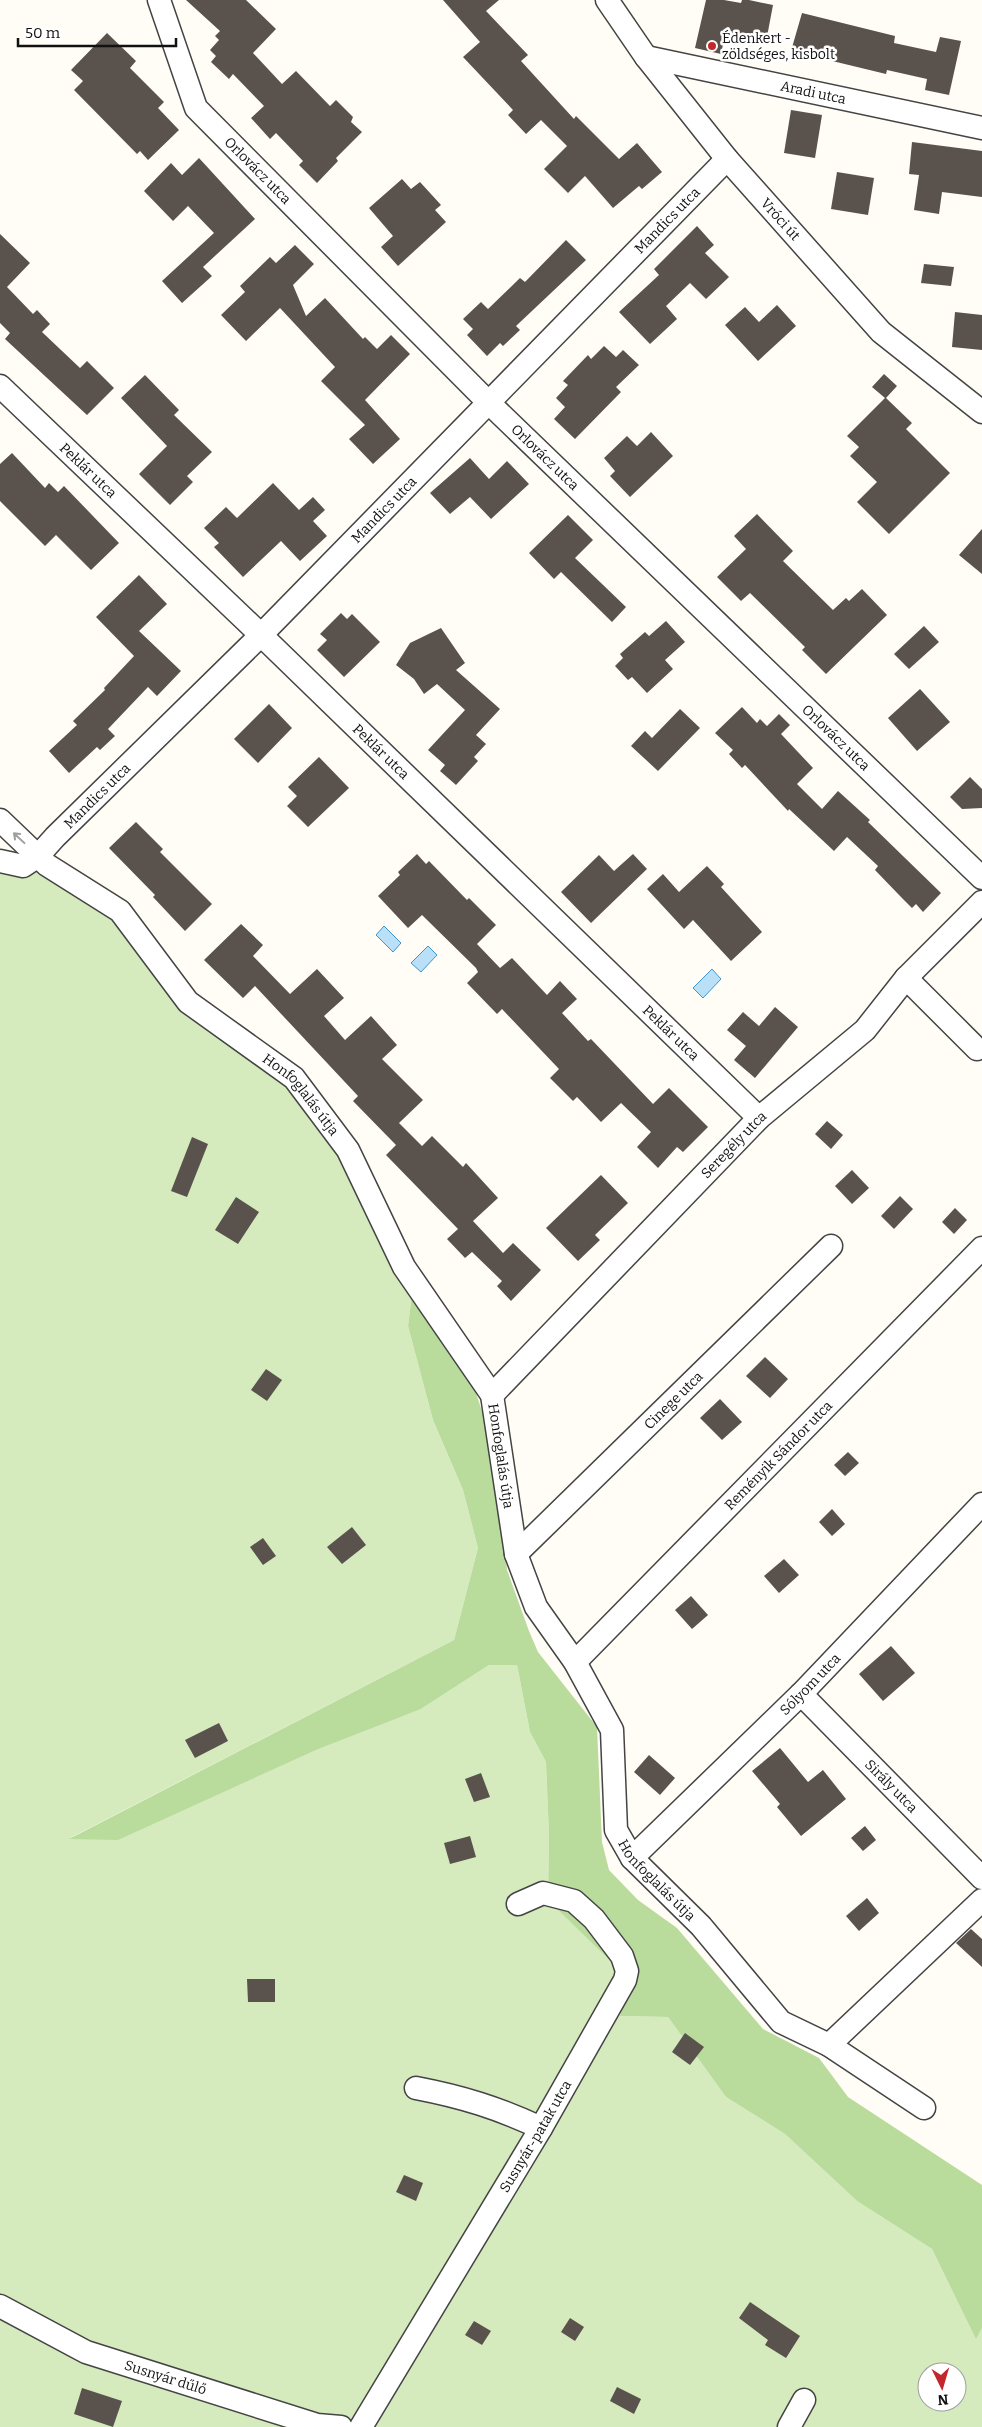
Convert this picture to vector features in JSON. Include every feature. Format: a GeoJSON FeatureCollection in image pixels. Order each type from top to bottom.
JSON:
{"type":"FeatureCollection","features":[{"type":"Feature","properties":{"kind":"street","name":"Orlovácz utca"},"geometry":{"type":"LineString","coordinates":[[159,0],[196,108],[488,402],[982,878]]}},
{"type":"Feature","properties":{"kind":"street","name":"Vróci út"},"geometry":{"type":"LineString","coordinates":[[607,0],[646,57],[727,159],[881,332],[982,412]]}},
{"type":"Feature","properties":{"kind":"street","name":"Aradi utca"},"geometry":{"type":"LineString","coordinates":[[646,57],[982,128]]}},
{"type":"Feature","properties":{"kind":"street","name":"Mandics utca"},"geometry":{"type":"LineString","coordinates":[[38,856],[55,836],[261,635],[727,159]]}},
{"type":"Feature","properties":{"kind":"street","name":"Peklár utca"},"geometry":{"type":"LineString","coordinates":[[0,386],[261,635],[759,1118]]}},
{"type":"Feature","properties":{"kind":"street","name":"Honfoglalás útja"},"geometry":{"type":"LineString","coordinates":[[0,820],[60,874],[120,911],[188,1002],[294,1078],[348,1150],[404,1267],[492,1395],[516,1554],[536,1607],[575,1662],[612,1730],[616,1830],[632,1858],[701,1926],[781,2022],[829,2045],[924,2108]]}},
{"type":"Feature","properties":{"kind":"street"},"geometry":{"type":"LineString","coordinates":[[0,861],[24,866],[38,856]]}},
{"type":"Feature","properties":{"kind":"street","name":"Seregély utca"},"geometry":{"type":"LineString","coordinates":[[492,1395],[759,1118],[865,1030],[906,978],[982,902]]}},
{"type":"Feature","properties":{"kind":"street"},"geometry":{"type":"LineString","coordinates":[[906,978],[977,1049]]}},
{"type":"Feature","properties":{"kind":"street","name":"Cinege utca"},"geometry":{"type":"LineString","coordinates":[[516,1554],[831,1246]]}},
{"type":"Feature","properties":{"kind":"street","name":"Reményik Sándor utca"},"geometry":{"type":"LineString","coordinates":[[575,1662],[982,1248]]}},
{"type":"Feature","properties":{"kind":"street","name":"Sólyom utca"},"geometry":{"type":"LineString","coordinates":[[632,1858],[801,1694],[982,1504]]}},
{"type":"Feature","properties":{"kind":"street","name":"Sirály utca"},"geometry":{"type":"LineString","coordinates":[[801,1694],[982,1878]]}},
{"type":"Feature","properties":{"kind":"street","name":"Susnyár-patak utca"},"geometry":{"type":"LineString","coordinates":[[361,2427],[541,2128],[625,1980],[627,1971],[622,1956],[594,1919],[574,1900],[544,1893],[518,1904]]}},
{"type":"Feature","properties":{"kind":"street"},"geometry":{"type":"LineString","coordinates":[[829,2045],[982,1900]]}},
{"type":"Feature","properties":{"kind":"street"},"geometry":{"type":"LineString","coordinates":[[416,2088],[454,2095],[498,2108],[541,2128]]}},
{"type":"Feature","properties":{"kind":"street","name":"Susnyár dűlő"},"geometry":{"type":"LineString","coordinates":[[0,2306],[86,2352],[317,2426],[341,2427]]}},
{"type":"Feature","properties":{"kind":"street"},"geometry":{"type":"LineString","coordinates":[[789,2427],[804,2400]]}},
{"type":"Feature","properties":{"kind":"green space"},"geometry":{"type":"Polygon","coordinates":[[[38,856],[120,911],[188,1002],[294,1078],[348,1150],[412,1294],[408,1326],[433,1420],[463,1490],[478,1548],[454,1640],[70,1838],[421,1709],[489,1665],[517,1665],[530,1732],[546,1762],[549,1836],[548,1900],[630,1978],[620,2016],[668,2017],[726,2097],[785,2134],[857,2201],[932,2249],[976,2338],[982,2328],[982,2427],[0,2427],[0,861],[38,856]]]}},
{"type":"Feature","properties":{"kind":"green space"},"geometry":{"type":"Polygon","coordinates":[[[412,1294],[475,1390],[499,1463],[507,1570],[529,1631],[538,1652],[597,1727],[602,1842],[609,1870],[638,1900],[677,1928],[763,2029],[819,2058],[848,2097],[982,2185],[982,2328],[976,2339],[932,2249],[857,2201],[785,2134],[726,2097],[668,2017],[620,2016],[629,1979],[548,1900],[549,1836],[546,1762],[530,1732],[517,1665],[489,1665],[421,1709],[318,1749],[118,1840],[69,1839],[454,1640],[478,1548],[463,1490],[433,1420],[408,1326],[412,1294]]]}},
{"type":"Feature","properties":{"kind":"water"},"geometry":{"type":"Polygon","coordinates":[[[384,926],[401,943],[393,952],[376,935],[384,926]]]}},
{"type":"Feature","properties":{"kind":"water"},"geometry":{"type":"Polygon","coordinates":[[[428,946],[437,955],[421,972],[411,963],[428,946]]]}},
{"type":"Feature","properties":{"kind":"water"},"geometry":{"type":"Polygon","coordinates":[[[712,969],[721,979],[703,998],[693,988],[712,969]]]}},
{"type":"Feature","properties":{"kind":"building"},"geometry":{"type":"Polygon","coordinates":[[[186,0],[246,0],[276,29],[253,53],[282,84],[296,71],[330,106],[336,100],[353,117],[351,122],[362,132],[336,158],[338,161],[317,183],[299,165],[303,161],[276,133],[270,139],[251,118],[264,106],[233,74],[229,79],[211,62],[216,56],[210,50],[219,40],[215,36],[220,31],[186,0]]]}},
{"type":"Feature","properties":{"kind":"building"},"geometry":{"type":"Polygon","coordinates":[[[443,0],[499,0],[486,11],[528,55],[521,61],[574,119],[576,116],[619,159],[637,143],[662,172],[642,189],[639,186],[613,208],[585,176],[568,193],[544,169],[567,146],[541,120],[526,134],[508,115],[513,110],[463,57],[480,42],[443,0]]]}},
{"type":"Feature","properties":{"kind":"building"},"geometry":{"type":"Polygon","coordinates":[[[706,0],[724,0],[741,3],[742,0],[749,0],[773,5],[766,42],[725,35],[721,54],[695,48],[706,0]]]}},
{"type":"Feature","properties":{"kind":"building"},"geometry":{"type":"Polygon","coordinates":[[[802,13],[895,36],[894,43],[936,52],[940,37],[961,41],[949,95],[925,90],[927,79],[887,70],[886,74],[791,51],[802,13]]]}},
{"type":"Feature","properties":{"kind":"building"},"geometry":{"type":"Polygon","coordinates":[[[107,33],[136,61],[130,68],[164,102],[158,108],[179,130],[148,160],[140,151],[137,154],[74,90],[83,81],[71,70],[107,33]]]}},
{"type":"Feature","properties":{"kind":"building"},"geometry":{"type":"Polygon","coordinates":[[[791,110],[822,115],[815,158],[784,153],[791,110]]]}},
{"type":"Feature","properties":{"kind":"building"},"geometry":{"type":"Polygon","coordinates":[[[912,142],[982,151],[982,197],[942,192],[939,214],[914,210],[919,175],[909,174],[912,142]]]}},
{"type":"Feature","properties":{"kind":"building"},"geometry":{"type":"Polygon","coordinates":[[[199,158],[255,219],[203,267],[212,276],[182,303],[162,281],[214,233],[188,206],[173,221],[144,191],[171,163],[182,175],[199,158]]]}},
{"type":"Feature","properties":{"kind":"building"},"geometry":{"type":"Polygon","coordinates":[[[837,172],[874,178],[868,215],[831,209],[837,172]]]}},
{"type":"Feature","properties":{"kind":"building"},"geometry":{"type":"Polygon","coordinates":[[[402,179],[411,189],[420,182],[441,205],[435,210],[446,222],[398,266],[381,247],[393,236],[369,208],[402,179]]]}},
{"type":"Feature","properties":{"kind":"building"},"geometry":{"type":"Polygon","coordinates":[[[697,226],[714,245],[705,253],[729,277],[706,299],[690,283],[666,306],[677,319],[650,344],[619,312],[659,275],[654,269],[697,226]]]}},
{"type":"Feature","properties":{"kind":"building"},"geometry":{"type":"Polygon","coordinates":[[[0,234],[30,263],[7,287],[33,314],[37,310],[50,324],[42,332],[80,368],[87,361],[114,388],[87,415],[5,339],[10,333],[0,323],[0,234]]]}},
{"type":"Feature","properties":{"kind":"building"},"geometry":{"type":"Polygon","coordinates":[[[566,240],[586,260],[516,326],[520,330],[503,346],[500,343],[487,356],[467,335],[473,329],[463,319],[481,302],[488,309],[520,278],[525,282],[566,240]]]}},
{"type":"Feature","properties":{"kind":"building"},"geometry":{"type":"Polygon","coordinates":[[[295,245],[314,264],[293,285],[306,316],[325,298],[363,339],[365,337],[377,349],[391,335],[410,354],[365,400],[400,439],[373,464],[349,439],[365,425],[321,381],[335,367],[280,308],[246,341],[221,315],[245,292],[240,286],[270,257],[276,263],[295,245]]]}},
{"type":"Feature","properties":{"kind":"building"},"geometry":{"type":"Polygon","coordinates":[[[924,264],[954,267],[951,286],[921,283],[924,264]]]}},
{"type":"Feature","properties":{"kind":"building"},"geometry":{"type":"Polygon","coordinates":[[[777,305],[796,326],[758,361],[725,325],[745,307],[759,322],[777,305]]]}},
{"type":"Feature","properties":{"kind":"building"},"geometry":{"type":"Polygon","coordinates":[[[955,312],[982,315],[982,350],[952,347],[955,312]]]}},
{"type":"Feature","properties":{"kind":"building"},"geometry":{"type":"Polygon","coordinates":[[[604,346],[616,357],[623,350],[639,365],[616,387],[621,392],[575,439],[554,419],[565,407],[556,398],[568,385],[563,381],[588,355],[591,359],[604,346]]]}},
{"type":"Feature","properties":{"kind":"building"},"geometry":{"type":"Polygon","coordinates":[[[884,374],[897,386],[886,398],[912,423],[906,429],[950,473],[889,534],[857,502],[877,482],[850,456],[859,447],[847,436],[885,398],[872,387],[884,374]]]}},
{"type":"Feature","properties":{"kind":"building"},"geometry":{"type":"Polygon","coordinates":[[[145,375],[179,410],[174,415],[212,452],[187,476],[193,482],[170,505],[139,474],[167,446],[121,398],[145,375]]]}},
{"type":"Feature","properties":{"kind":"building"},"geometry":{"type":"Polygon","coordinates":[[[651,432],[673,456],[630,497],[610,476],[615,471],[604,458],[627,436],[637,446],[651,432]]]}},
{"type":"Feature","properties":{"kind":"building"},"geometry":{"type":"Polygon","coordinates":[[[12,453],[45,488],[49,483],[58,492],[64,486],[119,543],[91,570],[56,535],[45,546],[0,501],[0,464],[12,453]]]}},
{"type":"Feature","properties":{"kind":"building"},"geometry":{"type":"Polygon","coordinates":[[[470,458],[489,479],[507,461],[529,484],[491,519],[470,497],[450,514],[430,493],[470,458]]]}},
{"type":"Feature","properties":{"kind":"building"},"geometry":{"type":"Polygon","coordinates":[[[273,483],[299,510],[313,497],[325,510],[313,521],[327,536],[300,561],[281,541],[243,577],[214,547],[219,543],[204,528],[226,507],[237,518],[273,483]]]}},
{"type":"Feature","properties":{"kind":"building"},"geometry":{"type":"Polygon","coordinates":[[[757,514],[793,551],[783,561],[833,610],[846,598],[849,601],[862,589],[887,615],[826,674],[802,650],[805,647],[750,593],[741,601],[717,577],[746,549],[734,536],[757,514]]]}},
{"type":"Feature","properties":{"kind":"building"},"geometry":{"type":"Polygon","coordinates":[[[568,515],[593,540],[575,558],[626,607],[612,622],[561,572],[554,579],[529,553],[568,515]]]}},
{"type":"Feature","properties":{"kind":"building"},"geometry":{"type":"Polygon","coordinates":[[[982,529],[982,574],[959,555],[982,529]]]}},
{"type":"Feature","properties":{"kind":"building"},"geometry":{"type":"Polygon","coordinates":[[[139,575],[167,604],[139,631],[181,671],[157,696],[148,687],[108,729],[115,736],[100,750],[97,747],[69,773],[49,751],[77,725],[73,721],[105,690],[104,688],[134,656],[96,617],[139,575]]]}},
{"type":"Feature","properties":{"kind":"building"},"geometry":{"type":"Polygon","coordinates":[[[341,613],[347,619],[352,614],[380,642],[344,677],[317,650],[327,640],[320,634],[341,613]]]}},
{"type":"Feature","properties":{"kind":"building"},"geometry":{"type":"Polygon","coordinates":[[[666,621],[685,642],[665,660],[673,669],[647,693],[632,677],[628,680],[615,666],[623,658],[620,654],[645,632],[649,636],[666,621]]]}},
{"type":"Feature","properties":{"kind":"building"},"geometry":{"type":"Polygon","coordinates":[[[924,626],[939,642],[909,669],[894,654],[924,626]]]}},
{"type":"Feature","properties":{"kind":"building"},"geometry":{"type":"Polygon","coordinates":[[[441,628],[465,663],[456,670],[500,709],[476,735],[486,744],[474,757],[478,761],[456,785],[440,771],[445,765],[428,750],[465,710],[437,684],[424,694],[414,679],[396,665],[410,643],[441,628]]]}},
{"type":"Feature","properties":{"kind":"building"},"geometry":{"type":"Polygon","coordinates":[[[920,689],[950,722],[917,751],[888,718],[920,689]]]}},
{"type":"Feature","properties":{"kind":"building"},"geometry":{"type":"Polygon","coordinates":[[[269,704],[292,728],[258,763],[234,739],[269,704]]]}},
{"type":"Feature","properties":{"kind":"building"},"geometry":{"type":"Polygon","coordinates":[[[742,707],[757,723],[760,719],[767,726],[779,714],[790,725],[781,734],[813,768],[797,784],[822,809],[838,791],[870,820],[868,822],[941,893],[923,912],[916,904],[912,908],[875,870],[878,866],[847,837],[834,851],[789,809],[788,811],[745,765],[742,768],[729,754],[733,750],[715,733],[742,707]]]}},
{"type":"Feature","properties":{"kind":"building"},"geometry":{"type":"Polygon","coordinates":[[[680,709],[700,728],[658,771],[631,746],[645,731],[652,738],[680,709]]]}},
{"type":"Feature","properties":{"kind":"building"},"geometry":{"type":"Polygon","coordinates":[[[319,757],[349,788],[308,827],[287,806],[297,796],[288,787],[319,757]]]}},
{"type":"Feature","properties":{"kind":"building"},"geometry":{"type":"Polygon","coordinates":[[[970,777],[982,789],[982,808],[962,809],[950,797],[970,777]]]}},
{"type":"Feature","properties":{"kind":"building"},"geometry":{"type":"Polygon","coordinates":[[[136,822],[163,849],[160,852],[212,904],[185,931],[153,897],[155,895],[109,848],[136,822]]]}},
{"type":"Feature","properties":{"kind":"building"},"geometry":{"type":"Polygon","coordinates":[[[417,854],[426,864],[429,861],[467,900],[469,898],[496,925],[477,944],[500,968],[512,958],[547,995],[560,981],[577,999],[562,1013],[588,1041],[591,1039],[653,1104],[669,1088],[708,1127],[683,1152],[677,1147],[658,1168],[637,1147],[651,1132],[621,1103],[601,1122],[577,1097],[573,1101],[550,1078],[559,1069],[502,1009],[497,1014],[467,983],[478,972],[476,968],[422,915],[408,928],[378,896],[400,875],[398,872],[417,854]]]}},
{"type":"Feature","properties":{"kind":"building"},"geometry":{"type":"Polygon","coordinates":[[[633,854],[647,869],[591,923],[561,892],[599,855],[614,871],[633,854]]]}},
{"type":"Feature","properties":{"kind":"building"},"geometry":{"type":"Polygon","coordinates":[[[707,866],[724,884],[721,887],[762,932],[731,961],[693,920],[684,929],[647,889],[663,874],[679,892],[707,866]]]}},
{"type":"Feature","properties":{"kind":"building"},"geometry":{"type":"Polygon","coordinates":[[[241,924],[263,945],[253,956],[290,994],[317,969],[344,998],[324,1016],[345,1040],[371,1016],[397,1045],[382,1059],[423,1100],[399,1123],[422,1146],[432,1136],[463,1167],[466,1163],[498,1198],[473,1221],[503,1253],[513,1243],[541,1270],[511,1301],[497,1286],[502,1281],[472,1252],[465,1258],[447,1239],[458,1229],[386,1155],[396,1145],[353,1101],[358,1096],[255,986],[243,998],[204,960],[241,924]]]}},
{"type":"Feature","properties":{"kind":"building"},"geometry":{"type":"Polygon","coordinates":[[[775,1007],[798,1027],[755,1078],[734,1060],[746,1046],[727,1030],[743,1012],[759,1026],[775,1007]]]}},
{"type":"Feature","properties":{"kind":"building"},"geometry":{"type":"Polygon","coordinates":[[[827,1121],[843,1135],[831,1149],[815,1134],[827,1121]]]}},
{"type":"Feature","properties":{"kind":"building"},"geometry":{"type":"Polygon","coordinates":[[[192,1137],[208,1144],[187,1197],[171,1191],[192,1137]]]}},
{"type":"Feature","properties":{"kind":"building"},"geometry":{"type":"Polygon","coordinates":[[[852,1170],[869,1188],[852,1204],[835,1186],[852,1170]]]}},
{"type":"Feature","properties":{"kind":"building"},"geometry":{"type":"Polygon","coordinates":[[[601,1175],[628,1203],[595,1235],[600,1240],[578,1261],[546,1228],[601,1175]]]}},
{"type":"Feature","properties":{"kind":"building"},"geometry":{"type":"Polygon","coordinates":[[[900,1196],[913,1209],[894,1229],[881,1216],[900,1196]]]}},
{"type":"Feature","properties":{"kind":"building"},"geometry":{"type":"Polygon","coordinates":[[[236,1197],[259,1212],[238,1244],[215,1230],[236,1197]]]}},
{"type":"Feature","properties":{"kind":"building"},"geometry":{"type":"Polygon","coordinates":[[[955,1208],[967,1220],[954,1234],[942,1222],[955,1208]]]}},
{"type":"Feature","properties":{"kind":"building"},"geometry":{"type":"Polygon","coordinates":[[[765,1357],[788,1379],[770,1398],[746,1376],[765,1357]]]}},
{"type":"Feature","properties":{"kind":"building"},"geometry":{"type":"Polygon","coordinates":[[[266,1369],[282,1380],[267,1401],[251,1390],[266,1369]]]}},
{"type":"Feature","properties":{"kind":"building"},"geometry":{"type":"Polygon","coordinates":[[[720,1399],[742,1422],[722,1440],[700,1418],[720,1399]]]}},
{"type":"Feature","properties":{"kind":"building"},"geometry":{"type":"Polygon","coordinates":[[[848,1452],[859,1463],[845,1476],[834,1465],[848,1452]]]}},
{"type":"Feature","properties":{"kind":"building"},"geometry":{"type":"Polygon","coordinates":[[[832,1509],[845,1524],[832,1536],[819,1522],[832,1509]]]}},
{"type":"Feature","properties":{"kind":"building"},"geometry":{"type":"Polygon","coordinates":[[[352,1527],[366,1545],[342,1564],[327,1547],[352,1527]]]}},
{"type":"Feature","properties":{"kind":"building"},"geometry":{"type":"Polygon","coordinates":[[[263,1538],[276,1556],[263,1565],[250,1547],[263,1538]]]}},
{"type":"Feature","properties":{"kind":"building"},"geometry":{"type":"Polygon","coordinates":[[[784,1559],[799,1575],[779,1593],[764,1576],[784,1559]]]}},
{"type":"Feature","properties":{"kind":"building"},"geometry":{"type":"Polygon","coordinates":[[[691,1596],[708,1615],[692,1629],[675,1610],[691,1596]]]}},
{"type":"Feature","properties":{"kind":"building"},"geometry":{"type":"Polygon","coordinates":[[[891,1646],[915,1673],[883,1701],[859,1674],[891,1646]]]}},
{"type":"Feature","properties":{"kind":"building"},"geometry":{"type":"Polygon","coordinates":[[[219,1723],[228,1741],[195,1758],[185,1740],[219,1723]]]}},
{"type":"Feature","properties":{"kind":"building"},"geometry":{"type":"Polygon","coordinates":[[[780,1748],[808,1782],[823,1770],[846,1799],[801,1836],[777,1807],[780,1804],[752,1771],[780,1748]]]}},
{"type":"Feature","properties":{"kind":"building"},"geometry":{"type":"Polygon","coordinates":[[[649,1755],[675,1778],[660,1795],[634,1772],[649,1755]]]}},
{"type":"Feature","properties":{"kind":"building"},"geometry":{"type":"Polygon","coordinates":[[[481,1773],[490,1797],[474,1802],[465,1779],[481,1773]]]}},
{"type":"Feature","properties":{"kind":"building"},"geometry":{"type":"Polygon","coordinates":[[[865,1826],[876,1840],[863,1851],[851,1838],[865,1826]]]}},
{"type":"Feature","properties":{"kind":"building"},"geometry":{"type":"Polygon","coordinates":[[[470,1836],[476,1857],[450,1864],[444,1843],[470,1836]]]}},
{"type":"Feature","properties":{"kind":"building"},"geometry":{"type":"Polygon","coordinates":[[[867,1898],[879,1913],[859,1931],[846,1916],[867,1898]]]}},
{"type":"Feature","properties":{"kind":"building"},"geometry":{"type":"Polygon","coordinates":[[[971,1929],[982,1939],[982,1967],[956,1943],[971,1929]]]}},
{"type":"Feature","properties":{"kind":"building"},"geometry":{"type":"Polygon","coordinates":[[[247,1979],[275,1979],[275,2002],[248,2002],[247,1979]]]}},
{"type":"Feature","properties":{"kind":"building"},"geometry":{"type":"Polygon","coordinates":[[[685,2033],[704,2047],[690,2065],[672,2052],[685,2033]]]}},
{"type":"Feature","properties":{"kind":"building"},"geometry":{"type":"Polygon","coordinates":[[[404,2175],[423,2183],[416,2201],[396,2192],[404,2175]]]}},
{"type":"Feature","properties":{"kind":"building"},"geometry":{"type":"Polygon","coordinates":[[[750,2302],[800,2336],[786,2358],[765,2345],[768,2340],[739,2318],[750,2302]]]}},
{"type":"Feature","properties":{"kind":"building"},"geometry":{"type":"Polygon","coordinates":[[[570,2318],[584,2327],[575,2341],[561,2332],[570,2318]]]}},
{"type":"Feature","properties":{"kind":"building"},"geometry":{"type":"Polygon","coordinates":[[[474,2321],[491,2331],[482,2345],[465,2335],[474,2321]]]}},
{"type":"Feature","properties":{"kind":"building"},"geometry":{"type":"Polygon","coordinates":[[[617,2387],[641,2399],[634,2414],[610,2401],[617,2387]]]}},
{"type":"Feature","properties":{"kind":"building"},"geometry":{"type":"Polygon","coordinates":[[[82,2388],[122,2401],[113,2427],[74,2414],[82,2388]]]}},
{"type":"Feature","properties":{"kind":"place","name":"Édenkert - zöldséges, kisbolt"},"geometry":{"type":"Point","coordinates":[712,46]}}]}
